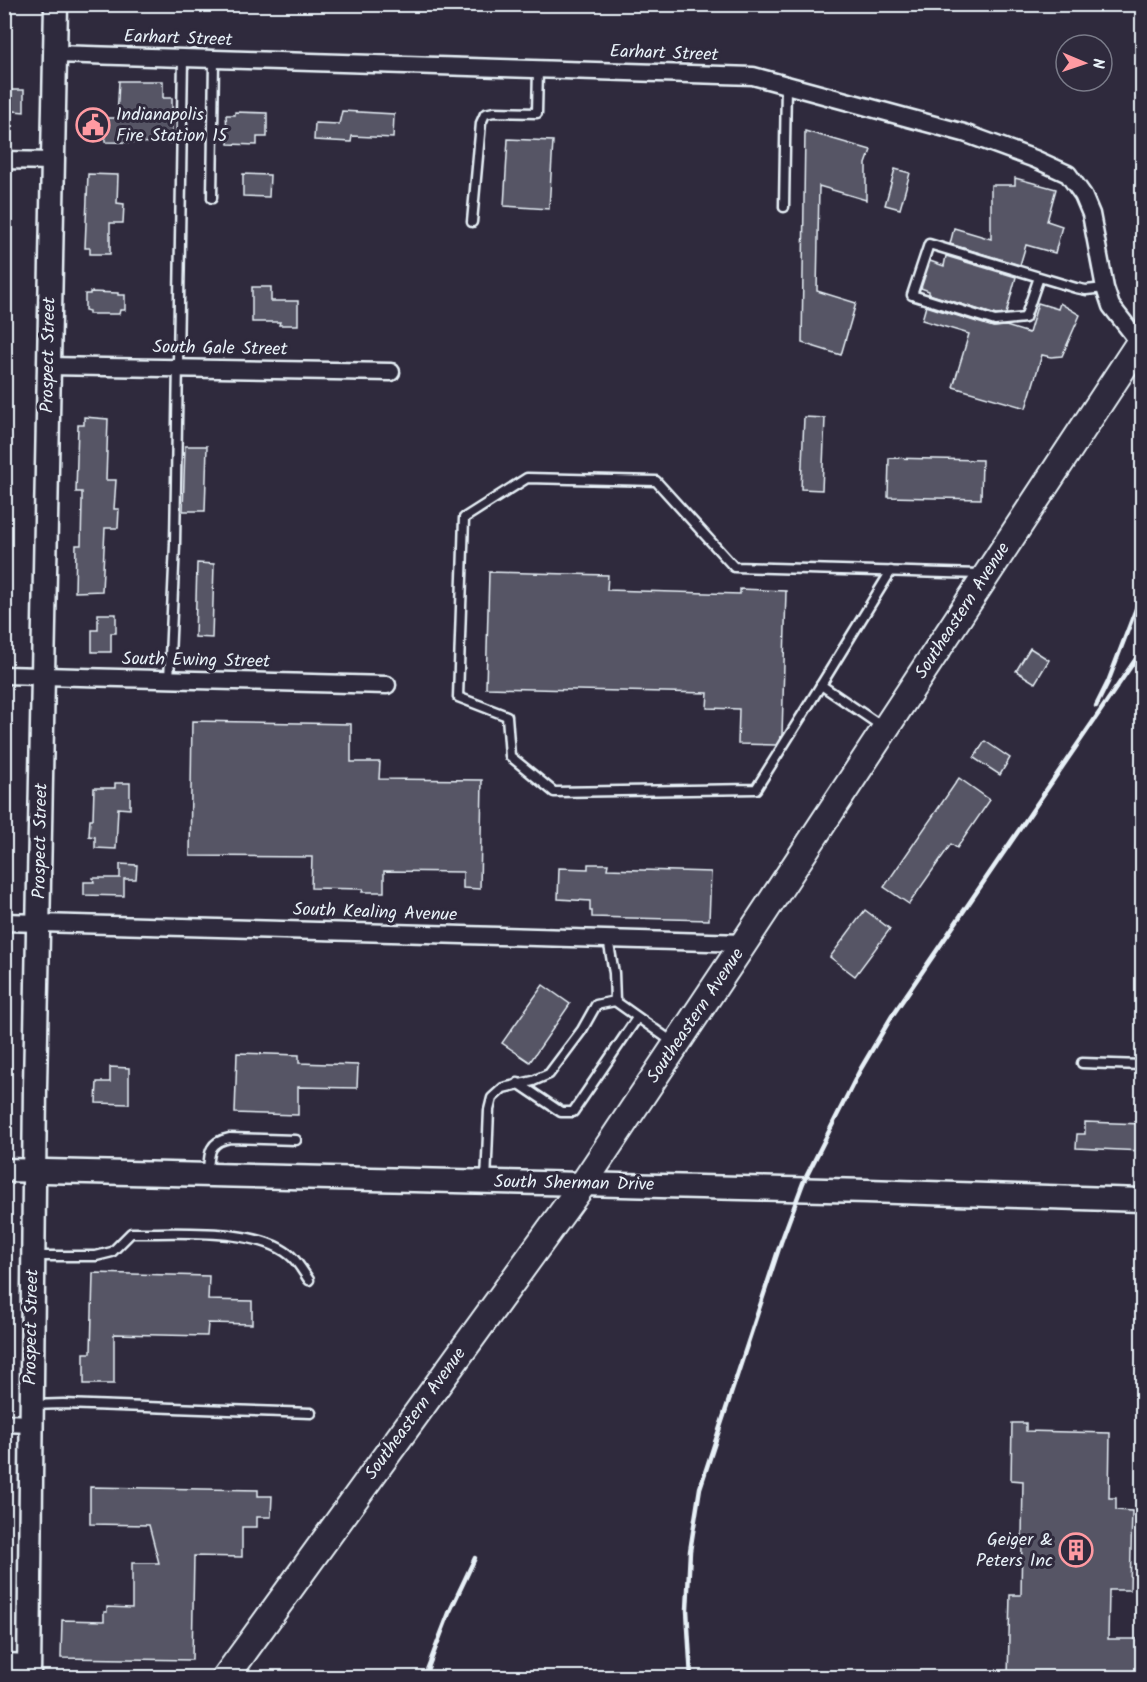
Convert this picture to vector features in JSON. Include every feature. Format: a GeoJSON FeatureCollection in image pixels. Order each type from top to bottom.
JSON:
{"type":"FeatureCollection","features":[{"type":"Feature","properties":{"kind":"main road","name":"Prospect Street"},"geometry":{"type":"LineString","coordinates":[[29,1670],[34,1171],[56,4]]}},
{"type":"Feature","properties":{"kind":"main road","name":"Southeastern Avenue"},"geometry":{"type":"LineString","coordinates":[[225,1677],[583,1184],[1141,341]]}},
{"type":"Feature","properties":{"kind":"main road","name":"South Sherman Drive"},"geometry":{"type":"LineString","coordinates":[[4,1170],[1143,1200]]}},
{"type":"Feature","properties":{"kind":"street","name":"Earhart Street"},"geometry":{"type":"LineString","coordinates":[[55,54],[753,76],[786,84],[964,133],[1035,159],[1068,174],[1083,195],[1090,214],[1105,288],[1111,306],[1141,341]]}},
{"type":"Feature","properties":{"kind":"street"},"geometry":{"type":"LineString","coordinates":[[4,160],[53,161]]}},
{"type":"Feature","properties":{"kind":"street","name":"South Gale Street"},"geometry":{"type":"LineString","coordinates":[[48,366],[391,372]]}},
{"type":"Feature","properties":{"kind":"street","name":"South Ewing Street"},"geometry":{"type":"LineString","coordinates":[[4,675],[387,685]]}},
{"type":"Feature","properties":{"kind":"street","name":"South Kealing Avenue"},"geometry":{"type":"LineString","coordinates":[[4,922],[744,943]]}},
{"type":"Feature","properties":{"kind":"street"},"geometry":{"type":"LineString","coordinates":[[4,1423],[31,1414]]}},
{"type":"Feature","properties":{"kind":"street"},"geometry":{"type":"LineString","coordinates":[[4,1662],[29,1670]]}},
{"type":"Feature","properties":{"kind":"lane"},"geometry":{"type":"LineString","coordinates":[[169,680],[175,544],[183,58]]}},
{"type":"Feature","properties":{"kind":"lane"},"geometry":{"type":"LineString","coordinates":[[212,198],[214,59]]}},
{"type":"Feature","properties":{"kind":"lane"},"geometry":{"type":"LineString","coordinates":[[472,222],[481,123],[485,114],[494,112],[537,113],[537,69]]}},
{"type":"Feature","properties":{"kind":"lane"},"geometry":{"type":"LineString","coordinates":[[784,207],[786,84]]}},
{"type":"Feature","properties":{"kind":"lane"},"geometry":{"type":"LineString","coordinates":[[1039,277],[1025,318],[1012,320],[995,321],[912,295],[929,244],[1076,288],[1086,290],[1105,288]]}},
{"type":"Feature","properties":{"kind":"lane"},"geometry":{"type":"LineString","coordinates":[[891,572],[756,789],[554,792],[510,756],[507,716],[458,697],[464,518],[527,478],[656,481],[734,567],[987,574]]}},
{"type":"Feature","properties":{"kind":"lane"},"geometry":{"type":"LineString","coordinates":[[821,685],[885,729]]}},
{"type":"Feature","properties":{"kind":"lane"},"geometry":{"type":"LineString","coordinates":[[608,939],[614,973],[615,1001]]}},
{"type":"Feature","properties":{"kind":"lane"},"geometry":{"type":"LineString","coordinates":[[486,1182],[489,1110],[492,1098],[503,1088],[533,1081],[549,1074],[582,1030],[596,1005],[615,1001],[677,1045]]}},
{"type":"Feature","properties":{"kind":"lane"},"geometry":{"type":"LineString","coordinates":[[518,1083],[561,1112],[573,1112],[637,1018]]}},
{"type":"Feature","properties":{"kind":"lane"},"geometry":{"type":"LineString","coordinates":[[1082,1063],[1143,1065]]}},
{"type":"Feature","properties":{"kind":"lane"},"geometry":{"type":"LineString","coordinates":[[208,1175],[212,1146],[220,1140],[230,1138],[296,1140]]}},
{"type":"Feature","properties":{"kind":"lane"},"geometry":{"type":"LineString","coordinates":[[33,1256],[96,1256],[112,1252],[131,1233],[232,1235],[267,1243],[292,1257],[309,1280]]}},
{"type":"Feature","properties":{"kind":"lane"},"geometry":{"type":"LineString","coordinates":[[31,1414],[63,1404],[311,1413]]}},
{"type":"Feature","properties":{"kind":"building"},"geometry":{"type":"Polygon","coordinates":[[[119,81],[163,81],[163,98],[172,98],[172,143],[105,142],[105,118],[117,118],[119,81]]]}},
{"type":"Feature","properties":{"kind":"building"},"geometry":{"type":"Polygon","coordinates":[[[4,90],[24,90],[24,112],[4,110],[4,90]]]}},
{"type":"Feature","properties":{"kind":"building"},"geometry":{"type":"Polygon","coordinates":[[[342,111],[394,114],[393,138],[352,136],[351,142],[314,140],[315,123],[339,124],[342,111]]]}},
{"type":"Feature","properties":{"kind":"building"},"geometry":{"type":"Polygon","coordinates":[[[235,112],[267,113],[267,137],[257,137],[257,145],[228,144],[226,115],[235,115],[235,112]]]}},
{"type":"Feature","properties":{"kind":"building"},"geometry":{"type":"Polygon","coordinates":[[[805,131],[871,150],[866,164],[866,200],[819,186],[817,291],[856,303],[841,355],[802,343],[805,131]]]}},
{"type":"Feature","properties":{"kind":"building"},"geometry":{"type":"Polygon","coordinates":[[[508,139],[553,141],[549,209],[504,206],[508,139]]]}},
{"type":"Feature","properties":{"kind":"building"},"geometry":{"type":"Polygon","coordinates":[[[895,169],[910,173],[900,209],[885,205],[895,169]]]}},
{"type":"Feature","properties":{"kind":"building"},"geometry":{"type":"Polygon","coordinates":[[[88,174],[118,175],[117,203],[124,204],[123,223],[110,223],[110,254],[90,254],[90,248],[85,248],[88,174]]]}},
{"type":"Feature","properties":{"kind":"building"},"geometry":{"type":"Polygon","coordinates":[[[243,174],[270,175],[269,197],[243,196],[243,174]]]}},
{"type":"Feature","properties":{"kind":"building"},"geometry":{"type":"Polygon","coordinates":[[[1015,178],[1056,189],[1047,221],[1062,226],[1055,253],[1026,245],[1020,265],[950,244],[954,228],[991,239],[991,185],[1015,185],[1015,178]]]}},
{"type":"Feature","properties":{"kind":"building"},"geometry":{"type":"Polygon","coordinates":[[[946,256],[1016,277],[1006,314],[996,315],[929,294],[929,291],[921,288],[930,261],[944,266],[946,256]]]}},
{"type":"Feature","properties":{"kind":"building"},"geometry":{"type":"Polygon","coordinates":[[[252,287],[271,287],[271,301],[298,301],[298,325],[279,325],[280,322],[252,322],[252,287]]]}},
{"type":"Feature","properties":{"kind":"building"},"geometry":{"type":"Polygon","coordinates":[[[90,292],[125,295],[125,310],[120,310],[119,314],[89,314],[89,311],[85,310],[85,294],[90,294],[90,292]]]}},
{"type":"Feature","properties":{"kind":"building"},"geometry":{"type":"Polygon","coordinates":[[[1038,303],[1058,309],[1060,303],[1080,315],[1062,356],[1042,355],[1026,408],[953,387],[969,334],[922,320],[926,306],[993,327],[1006,326],[1029,333],[1038,303]]]}},
{"type":"Feature","properties":{"kind":"building"},"geometry":{"type":"Polygon","coordinates":[[[84,417],[108,419],[106,480],[116,480],[114,509],[119,509],[118,528],[105,528],[102,591],[75,592],[76,545],[81,545],[82,501],[82,492],[76,492],[78,425],[84,425],[84,417]]]}},
{"type":"Feature","properties":{"kind":"building"},"geometry":{"type":"Polygon","coordinates":[[[804,417],[825,418],[822,490],[801,489],[804,417]]]}},
{"type":"Feature","properties":{"kind":"building"},"geometry":{"type":"Polygon","coordinates":[[[185,446],[207,446],[205,511],[183,511],[185,446]]]}},
{"type":"Feature","properties":{"kind":"building"},"geometry":{"type":"Polygon","coordinates":[[[889,458],[982,460],[981,499],[888,497],[889,458]]]}},
{"type":"Feature","properties":{"kind":"building"},"geometry":{"type":"Polygon","coordinates":[[[197,563],[214,564],[212,638],[195,637],[197,563]]]}},
{"type":"Feature","properties":{"kind":"building"},"geometry":{"type":"Polygon","coordinates":[[[489,572],[608,575],[607,590],[740,594],[740,589],[786,591],[782,735],[776,745],[738,744],[739,709],[707,708],[708,693],[486,688],[489,572]]]}},
{"type":"Feature","properties":{"kind":"building"},"geometry":{"type":"Polygon","coordinates":[[[98,614],[116,614],[116,633],[111,633],[111,652],[92,652],[92,630],[98,630],[98,614]]]}},
{"type":"Feature","properties":{"kind":"building"},"geometry":{"type":"Polygon","coordinates":[[[1030,648],[1049,660],[1035,683],[1016,671],[1030,648]]]}},
{"type":"Feature","properties":{"kind":"building"},"geometry":{"type":"Polygon","coordinates":[[[192,721],[351,724],[351,762],[380,762],[379,779],[482,780],[480,889],[463,888],[463,872],[384,871],[384,892],[362,892],[363,889],[311,888],[312,857],[190,856],[192,721]]]}},
{"type":"Feature","properties":{"kind":"building"},"geometry":{"type":"Polygon","coordinates":[[[985,741],[1010,758],[1000,775],[974,758],[985,741]]]}},
{"type":"Feature","properties":{"kind":"building"},"geometry":{"type":"Polygon","coordinates":[[[959,778],[990,800],[957,848],[951,844],[909,904],[884,887],[959,778]]]}},
{"type":"Feature","properties":{"kind":"building"},"geometry":{"type":"Polygon","coordinates":[[[115,783],[130,783],[130,809],[118,808],[116,849],[95,848],[95,837],[89,836],[90,819],[93,819],[94,788],[115,788],[115,783]]]}},
{"type":"Feature","properties":{"kind":"building"},"geometry":{"type":"Polygon","coordinates":[[[120,864],[137,865],[136,879],[124,879],[124,896],[84,895],[84,882],[94,882],[93,878],[120,878],[120,864]]]}},
{"type":"Feature","properties":{"kind":"building"},"geometry":{"type":"Polygon","coordinates":[[[588,864],[608,864],[607,869],[711,872],[709,920],[592,917],[590,901],[558,899],[559,868],[588,869],[588,864]]]}},
{"type":"Feature","properties":{"kind":"building"},"geometry":{"type":"Polygon","coordinates":[[[865,910],[890,929],[855,976],[830,957],[865,910]]]}},
{"type":"Feature","properties":{"kind":"building"},"geometry":{"type":"Polygon","coordinates":[[[543,985],[570,1004],[530,1062],[502,1043],[543,985]]]}},
{"type":"Feature","properties":{"kind":"building"},"geometry":{"type":"Polygon","coordinates":[[[237,1053],[299,1055],[299,1063],[358,1065],[357,1088],[298,1087],[298,1115],[235,1113],[237,1053]]]}},
{"type":"Feature","properties":{"kind":"building"},"geometry":{"type":"Polygon","coordinates":[[[110,1067],[129,1068],[129,1104],[96,1103],[97,1082],[110,1082],[110,1067]]]}},
{"type":"Feature","properties":{"kind":"building"},"geometry":{"type":"Polygon","coordinates":[[[1085,1122],[1143,1124],[1143,1151],[1076,1148],[1077,1134],[1085,1134],[1085,1122]]]}},
{"type":"Feature","properties":{"kind":"building"},"geometry":{"type":"Polygon","coordinates":[[[93,1273],[209,1276],[208,1300],[252,1301],[252,1324],[208,1323],[207,1336],[114,1334],[114,1384],[84,1384],[84,1353],[91,1353],[93,1273]]]}},
{"type":"Feature","properties":{"kind":"building","name":"Geiger & Peters Inc"},"geometry":{"type":"Polygon","coordinates":[[[1012,1423],[1026,1423],[1026,1431],[1110,1433],[1109,1498],[1116,1498],[1116,1510],[1132,1511],[1130,1590],[1109,1590],[1108,1639],[1143,1639],[1143,1677],[1008,1677],[1010,1595],[1021,1595],[1023,1481],[1011,1480],[1012,1423]]]}},
{"type":"Feature","properties":{"kind":"building"},"geometry":{"type":"Polygon","coordinates":[[[90,1487],[258,1490],[258,1496],[272,1496],[271,1517],[257,1517],[257,1527],[242,1527],[242,1557],[194,1556],[192,1660],[61,1658],[62,1620],[104,1621],[104,1612],[107,1612],[107,1607],[132,1608],[132,1563],[159,1563],[149,1525],[90,1524],[90,1487]]]}},
{"type":"Feature","properties":{"kind":"railway"},"geometry":{"type":"LineString","coordinates":[[1136,4],[1142,22]]}},
{"type":"Feature","properties":{"kind":"railway"},"geometry":{"type":"LineString","coordinates":[[1096,706],[1108,682],[1142,593]]}},
{"type":"Feature","properties":{"kind":"railway"},"geometry":{"type":"LineString","coordinates":[[691,1678],[687,1610],[690,1551],[700,1488],[781,1242],[803,1183],[860,1070],[892,1016],[1142,650]]}},
{"type":"Feature","properties":{"kind":"railway"},"geometry":{"type":"LineString","coordinates":[[424,1678],[449,1613],[475,1558]]}},
{"type":"Feature","properties":{"kind":"place","name":"Indianapolis Fire Station 15"},"geometry":{"type":"Point","coordinates":[93,125]}},
{"type":"Feature","properties":{"kind":"place","name":"Geiger & Peters Inc"},"geometry":{"type":"Point","coordinates":[1076,1550]}}]}
